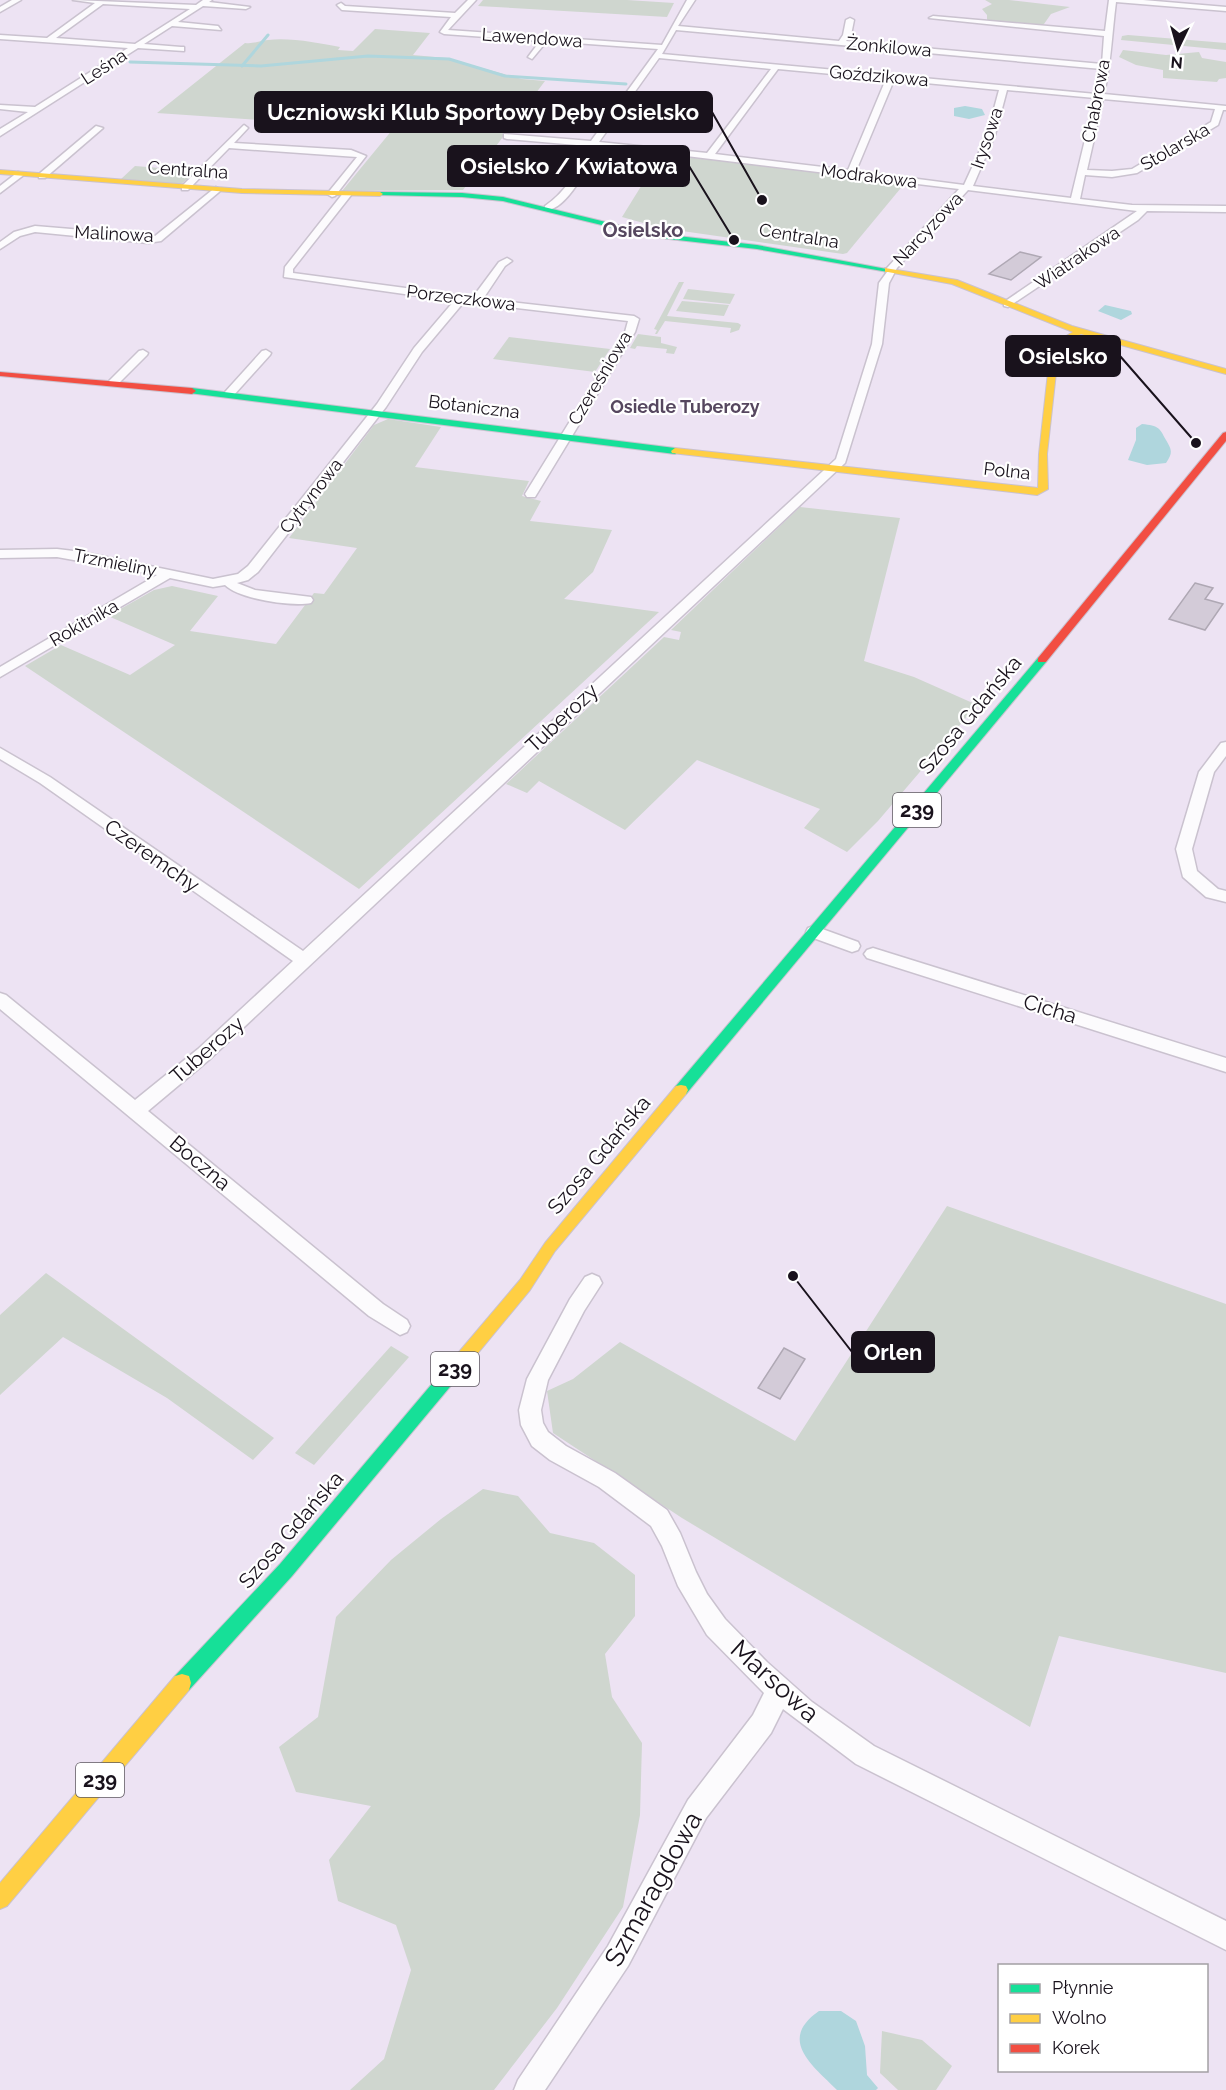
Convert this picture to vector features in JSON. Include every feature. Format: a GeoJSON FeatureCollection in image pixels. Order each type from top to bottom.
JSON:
{"type":"FeatureCollection","features":[{"type":"Feature","properties":{"kind":"street"},"geometry":{"type":"LineString","coordinates":[[0,10],[17,0]]}},
{"type":"Feature","properties":{"kind":"street"},"geometry":{"type":"LineString","coordinates":[[77,0],[246,7]]}},
{"type":"Feature","properties":{"kind":"street","name":"Lawendowa"},"geometry":{"type":"LineString","coordinates":[[472,0],[443,30],[444,32],[664,47]]}},
{"type":"Feature","properties":{"kind":"street"},"geometry":{"type":"LineString","coordinates":[[548,208],[557,202],[573,183],[594,143],[658,56],[691,0]]}},
{"type":"Feature","properties":{"kind":"street"},"geometry":{"type":"LineString","coordinates":[[1115,0],[1209,4],[1226,9]]}},
{"type":"Feature","properties":{"kind":"street","name":"Chabrowa"},"geometry":{"type":"LineString","coordinates":[[1075,201],[1106,67],[1108,34],[1115,0]]}},
{"type":"Feature","properties":{"kind":"street"},"geometry":{"type":"LineString","coordinates":[[49,40],[102,2]]}},
{"type":"Feature","properties":{"kind":"street","name":"Leśna"},"geometry":{"type":"LineString","coordinates":[[0,133],[203,4]]}},
{"type":"Feature","properties":{"kind":"street"},"geometry":{"type":"LineString","coordinates":[[340,5],[342,8],[458,15]]}},
{"type":"Feature","properties":{"kind":"street"},"geometry":{"type":"LineString","coordinates":[[933,18],[1108,34]]}},
{"type":"Feature","properties":{"kind":"street"},"geometry":{"type":"LineString","coordinates":[[841,43],[847,35],[850,20]]}},
{"type":"Feature","properties":{"kind":"street"},"geometry":{"type":"LineString","coordinates":[[953,22],[999,27],[994,37]]}},
{"type":"Feature","properties":{"kind":"street"},"geometry":{"type":"LineString","coordinates":[[172,24],[218,28]]}},
{"type":"Feature","properties":{"kind":"street","name":"Żonkilowa"},"geometry":{"type":"LineString","coordinates":[[673,28],[1106,67]]}},
{"type":"Feature","properties":{"kind":"street"},"geometry":{"type":"LineString","coordinates":[[0,37],[181,49]]}},
{"type":"Feature","properties":{"kind":"street"},"geometry":{"type":"LineString","coordinates":[[532,57],[545,39]]}},
{"type":"Feature","properties":{"kind":"street"},"geometry":{"type":"LineString","coordinates":[[986,56],[990,46]]}},
{"type":"Feature","properties":{"kind":"street","name":"Goździkowa"},"geometry":{"type":"LineString","coordinates":[[658,56],[1222,108]]}},
{"type":"Feature","properties":{"kind":"street"},"geometry":{"type":"LineString","coordinates":[[709,156],[776,67]]}},
{"type":"Feature","properties":{"kind":"street"},"geometry":{"type":"LineString","coordinates":[[851,174],[891,77]]}},
{"type":"Feature","properties":{"kind":"street","name":"Irysowa"},"geometry":{"type":"LineString","coordinates":[[966,188],[983,159],[1004,87]]}},
{"type":"Feature","properties":{"kind":"street"},"geometry":{"type":"LineString","coordinates":[[0,107],[37,110]]}},
{"type":"Feature","properties":{"kind":"street","name":"Stolarska"},"geometry":{"type":"LineString","coordinates":[[1083,172],[1112,174],[1134,171],[1215,123],[1222,108]]}},
{"type":"Feature","properties":{"kind":"street"},"geometry":{"type":"LineString","coordinates":[[42,176],[99,128]]}},
{"type":"Feature","properties":{"kind":"street"},"geometry":{"type":"LineString","coordinates":[[185,188],[244,128]]}},
{"type":"Feature","properties":{"kind":"street","name":"Modrakowa"},"geometry":{"type":"LineString","coordinates":[[507,135],[709,156],[1144,209],[1226,209]]}},
{"type":"Feature","properties":{"kind":"street","name":"Centralna"},"geometry":{"type":"LineString","coordinates":[[228,145],[351,153],[362,156],[332,194]]}},
{"type":"Feature","properties":{"kind":"street","name":"Centralna"},"geometry":{"type":"LineString","coordinates":[[0,172],[216,190],[472,195],[548,208],[651,235],[757,247],[961,284],[1078,332],[1219,370],[1226,376]]}},
{"type":"Feature","properties":{"kind":"street"},"geometry":{"type":"LineString","coordinates":[[0,190],[21,174]]}},
{"type":"Feature","properties":{"kind":"street","name":"Narcyzowa"},"geometry":{"type":"LineString","coordinates":[[891,270],[966,188]]}},
{"type":"Feature","properties":{"kind":"street","name":"Malinowa"},"geometry":{"type":"LineString","coordinates":[[0,246],[17,234],[35,230],[158,239],[216,190]]}},
{"type":"Feature","properties":{"kind":"street","name":"Porzeczkowa"},"geometry":{"type":"LineString","coordinates":[[347,194],[288,270],[288,275],[476,301],[634,319]]}},
{"type":"Feature","properties":{"kind":"street","name":"Wiatrakowa"},"geometry":{"type":"LineString","coordinates":[[1008,304],[1135,219],[1144,209]]}},
{"type":"Feature","properties":{"kind":"street"},"geometry":{"type":"LineString","coordinates":[[476,301],[502,264],[507,261]]}},
{"type":"Feature","properties":{"kind":"street","name":"Tuberozy"},"geometry":{"type":"LineString","coordinates":[[136,1110],[204,1054],[818,478],[840,461],[877,344],[884,283],[891,270]]}},
{"type":"Feature","properties":{"kind":"street","name":"Cytrynowa"},"geometry":{"type":"LineString","coordinates":[[243,577],[253,569],[290,524],[461,299]]}},
{"type":"Feature","properties":{"kind":"street","name":"Czereśniowa"},"geometry":{"type":"LineString","coordinates":[[531,494],[630,332],[634,319]]}},
{"type":"Feature","properties":{"kind":"street","name":"Polna"},"geometry":{"type":"LineString","coordinates":[[831,469],[1040,492],[1043,489],[1043,454],[1055,345],[1078,332]]}},
{"type":"Feature","properties":{"kind":"street"},"geometry":{"type":"LineString","coordinates":[[113,383],[143,353]]}},
{"type":"Feature","properties":{"kind":"street"},"geometry":{"type":"LineString","coordinates":[[229,394],[266,353]]}},
{"type":"Feature","properties":{"kind":"street","name":"Botaniczna"},"geometry":{"type":"LineString","coordinates":[[0,374],[229,394],[831,469]]}},
{"type":"Feature","properties":{"kind":"street","name":"Szosa Gdańska"},"geometry":{"type":"LineString","coordinates":[[0,1899],[195,1668],[314,1538],[525,1285],[550,1246],[1129,557],[1226,435]]}},
{"type":"Feature","properties":{"kind":"street","name":"Trzmieliny"},"geometry":{"type":"LineString","coordinates":[[0,554],[57,553],[82,556],[213,583],[243,577]]}},
{"type":"Feature","properties":{"kind":"street","name":"Rokitnika"},"geometry":{"type":"LineString","coordinates":[[0,673],[168,574]]}},
{"type":"Feature","properties":{"kind":"street","name":"Trzmieliny"},"geometry":{"type":"LineString","coordinates":[[228,581],[243,592],[306,600]]}},
{"type":"Feature","properties":{"kind":"street"},"geometry":{"type":"LineString","coordinates":[[1226,746],[1207,772],[1184,849],[1189,873],[1212,893],[1226,897]]}},
{"type":"Feature","properties":{"kind":"street","name":"Czeremchy"},"geometry":{"type":"LineString","coordinates":[[0,753],[45,780],[303,960]]}},
{"type":"Feature","properties":{"kind":"street"},"geometry":{"type":"LineString","coordinates":[[814,932],[852,946]]}},
{"type":"Feature","properties":{"kind":"street","name":"Cicha"},"geometry":{"type":"LineString","coordinates":[[873,954],[1226,1065]]}},
{"type":"Feature","properties":{"kind":"street","name":"Boczna"},"geometry":{"type":"LineString","coordinates":[[0,999],[376,1310],[400,1326]]}},
{"type":"Feature","properties":{"kind":"street","name":"Marsowa"},"geometry":{"type":"LineString","coordinates":[[592,1283],[577,1305],[538,1379],[530,1410],[532,1425],[540,1439],[558,1453],[607,1480],[659,1518],[672,1541],[686,1578],[710,1618],[758,1671],[803,1711],[865,1755],[1226,1935]]}},
{"type":"Feature","properties":{"kind":"street","name":"Szmaragdowa"},"geometry":{"type":"LineString","coordinates":[[528,2090],[618,1956],[697,1809],[752,1738],[779,1690]]}},
{"type":"Feature","properties":{"kind":"shaded area"},"geometry":{"type":"Polygon","coordinates":[[[483,0],[627,0],[674,3],[667,17],[478,6],[483,0]]]}},
{"type":"Feature","properties":{"kind":"shaded area"},"geometry":{"type":"Polygon","coordinates":[[[985,0],[1009,0],[1070,7],[1051,14],[1044,24],[1037,27],[999,24],[987,20],[987,15],[982,9],[992,4],[985,0]]]}},
{"type":"Feature","properties":{"kind":"shaded area"},"geometry":{"type":"Polygon","coordinates":[[[375,29],[430,33],[413,55],[446,58],[522,79],[545,81],[463,190],[342,191],[393,129],[157,113],[245,43],[276,39],[294,40],[353,51],[375,29]]]}},
{"type":"Feature","properties":{"kind":"shaded area"},"geometry":{"type":"Polygon","coordinates":[[[1122,36],[1226,43],[1226,50],[1121,40],[1122,36]]]}},
{"type":"Feature","properties":{"kind":"shaded area"},"geometry":{"type":"Polygon","coordinates":[[[1123,50],[1166,55],[1199,52],[1202,58],[1226,62],[1226,78],[1219,79],[1217,82],[1163,78],[1163,70],[1136,65],[1119,57],[1123,50]]]}},
{"type":"Feature","properties":{"kind":"shaded area"},"geometry":{"type":"Polygon","coordinates":[[[965,106],[982,109],[985,115],[969,119],[954,116],[954,108],[965,106]]]}},
{"type":"Feature","properties":{"kind":"shaded area"},"geometry":{"type":"Polygon","coordinates":[[[661,154],[905,183],[847,253],[843,254],[661,228],[622,217],[661,154]]]}},
{"type":"Feature","properties":{"kind":"shaded area"},"geometry":{"type":"Polygon","coordinates":[[[135,166],[198,171],[181,184],[120,180],[135,166]]]}},
{"type":"Feature","properties":{"kind":"shaded area"},"geometry":{"type":"Polygon","coordinates":[[[679,282],[684,282],[667,316],[738,323],[741,325],[739,330],[730,333],[731,328],[665,321],[655,334],[657,330],[654,329],[679,282]]]}},
{"type":"Feature","properties":{"kind":"shaded area"},"geometry":{"type":"Polygon","coordinates":[[[688,289],[735,294],[730,304],[683,299],[688,289]]]}},
{"type":"Feature","properties":{"kind":"shaded area"},"geometry":{"type":"Polygon","coordinates":[[[682,301],[729,305],[724,316],[676,311],[682,301]]]}},
{"type":"Feature","properties":{"kind":"shaded area"},"geometry":{"type":"Polygon","coordinates":[[[1105,305],[1131,311],[1132,314],[1121,320],[1098,311],[1105,305]]]}},
{"type":"Feature","properties":{"kind":"shaded area"},"geometry":{"type":"Polygon","coordinates":[[[638,334],[661,337],[661,343],[677,347],[674,354],[666,353],[667,349],[637,346],[635,349],[630,348],[638,334]]]}},
{"type":"Feature","properties":{"kind":"shaded area"},"geometry":{"type":"Polygon","coordinates":[[[509,337],[610,349],[595,372],[493,359],[509,337]]]}},
{"type":"Feature","properties":{"kind":"shaded area"},"geometry":{"type":"Polygon","coordinates":[[[388,419],[441,427],[415,467],[529,481],[522,496],[541,501],[530,521],[612,530],[593,572],[564,599],[659,612],[359,889],[25,666],[61,645],[130,675],[175,645],[108,616],[154,590],[172,586],[218,596],[190,631],[276,644],[314,593],[324,594],[357,548],[289,538],[374,425],[388,419]]]}},
{"type":"Feature","properties":{"kind":"shaded area"},"geometry":{"type":"Polygon","coordinates":[[[1142,424],[1158,428],[1162,432],[1171,451],[1166,463],[1147,465],[1128,460],[1136,440],[1136,428],[1142,424]]]}},
{"type":"Feature","properties":{"kind":"shaded area"},"geometry":{"type":"Polygon","coordinates":[[[800,507],[900,518],[864,661],[914,677],[975,704],[965,719],[878,821],[847,852],[804,828],[820,809],[697,760],[625,830],[539,781],[527,793],[506,784],[664,637],[679,640],[681,632],[671,630],[800,507]]]}},
{"type":"Feature","properties":{"kind":"shaded area"},"geometry":{"type":"Polygon","coordinates":[[[947,1206],[1226,1304],[1226,1673],[1059,1636],[1030,1727],[682,1518],[553,1433],[547,1391],[573,1379],[620,1342],[795,1441],[947,1206]]]}},
{"type":"Feature","properties":{"kind":"shaded area"},"geometry":{"type":"Polygon","coordinates":[[[46,1273],[274,1438],[253,1460],[167,1398],[63,1337],[0,1395],[0,1315],[46,1273]]]}},
{"type":"Feature","properties":{"kind":"shaded area"},"geometry":{"type":"Polygon","coordinates":[[[391,1346],[409,1357],[314,1465],[295,1453],[391,1346]]]}},
{"type":"Feature","properties":{"kind":"shaded area"},"geometry":{"type":"Polygon","coordinates":[[[483,1489],[518,1496],[550,1533],[594,1543],[635,1575],[635,1616],[605,1654],[612,1697],[642,1743],[640,1815],[623,1907],[557,2008],[494,2090],[350,2090],[384,2059],[411,1970],[396,1925],[338,1901],[329,1860],[371,1806],[296,1792],[279,1747],[318,1717],[336,1617],[391,1560],[441,1519],[483,1489]]]}},
{"type":"Feature","properties":{"kind":"shaded area"},"geometry":{"type":"Polygon","coordinates":[[[819,2011],[841,2011],[856,2021],[865,2046],[867,2075],[878,2088],[876,2090],[837,2090],[810,2062],[800,2042],[801,2032],[807,2022],[819,2011]]]}},
{"type":"Feature","properties":{"kind":"shaded area"},"geometry":{"type":"Polygon","coordinates":[[[882,2031],[922,2040],[952,2066],[936,2090],[898,2090],[880,2073],[882,2031]]]}},
{"type":"Feature","properties":{"kind":"building"},"geometry":{"type":"Polygon","coordinates":[[[1020,252],[1041,257],[1011,280],[989,274],[1020,252]]]}},
{"type":"Feature","properties":{"kind":"building"},"geometry":{"type":"Polygon","coordinates":[[[1195,583],[1213,588],[1205,599],[1223,604],[1205,630],[1169,619],[1195,583]]]}},
{"type":"Feature","properties":{"kind":"building"},"geometry":{"type":"Polygon","coordinates":[[[784,1348],[805,1359],[780,1399],[758,1388],[784,1348]]]}},
{"type":"Feature","properties":{"kind":"waterway"},"geometry":{"type":"LineString","coordinates":[[242,65],[268,35]]}},
{"type":"Feature","properties":{"kind":"waterway"},"geometry":{"type":"LineString","coordinates":[[242,65],[261,66],[368,56],[449,59],[505,76],[626,84]]}},
{"type":"Feature","properties":{"kind":"waterway"},"geometry":{"type":"LineString","coordinates":[[130,62],[242,65]]}},
{"type":"Feature","properties":{"kind":"traffic: fast"},"geometry":{"type":"LineString","coordinates":[[380,194],[462,195],[503,199],[651,235],[757,247],[888,270]]}},
{"type":"Feature","properties":{"kind":"traffic: fast"},"geometry":{"type":"LineString","coordinates":[[192,391],[675,451]]}},
{"type":"Feature","properties":{"kind":"traffic: fast"},"geometry":{"type":"LineString","coordinates":[[681,1090],[1042,660]]}},
{"type":"Feature","properties":{"kind":"traffic: fast"},"geometry":{"type":"LineString","coordinates":[[182,1683],[286,1570],[448,1377]]}},
{"type":"Feature","properties":{"kind":"traffic: slow"},"geometry":{"type":"LineString","coordinates":[[0,172],[242,191],[380,194]]}},
{"type":"Feature","properties":{"kind":"traffic: slow"},"geometry":{"type":"LineString","coordinates":[[888,270],[954,282],[1069,328],[1226,372]]}},
{"type":"Feature","properties":{"kind":"traffic: slow"},"geometry":{"type":"LineString","coordinates":[[675,451],[1037,492],[1043,489],[1043,454],[1055,345],[1078,332]]}},
{"type":"Feature","properties":{"kind":"traffic: slow"},"geometry":{"type":"LineString","coordinates":[[448,1377],[525,1285],[550,1247],[681,1090]]}},
{"type":"Feature","properties":{"kind":"traffic: slow"},"geometry":{"type":"LineString","coordinates":[[0,1899],[182,1683]]}},
{"type":"Feature","properties":{"kind":"traffic: jam"},"geometry":{"type":"LineString","coordinates":[[0,374],[192,391]]}},
{"type":"Feature","properties":{"kind":"traffic: jam"},"geometry":{"type":"LineString","coordinates":[[1042,660],[1226,435]]}},
{"type":"Feature","properties":{"kind":"place","name":"Uczniowski Klub Sportowy Dęby Osielsko"},"geometry":{"type":"Point","coordinates":[762,200]}},
{"type":"Feature","properties":{"kind":"place","name":"Osielsko / Kwiatowa"},"geometry":{"type":"Point","coordinates":[734,240]}},
{"type":"Feature","properties":{"kind":"place","name":"Osielsko"},"geometry":{"type":"Point","coordinates":[1196,443]}},
{"type":"Feature","properties":{"kind":"place","name":"Orlen"},"geometry":{"type":"Point","coordinates":[793,1276]}},
{"type":"Feature","properties":{"kind":"district","name":"Osielsko"},"geometry":{"type":"Point","coordinates":[643,230]}},
{"type":"Feature","properties":{"kind":"district","name":"Osiedle Tuberozy"},"geometry":{"type":"Point","coordinates":[685,407]}}]}
